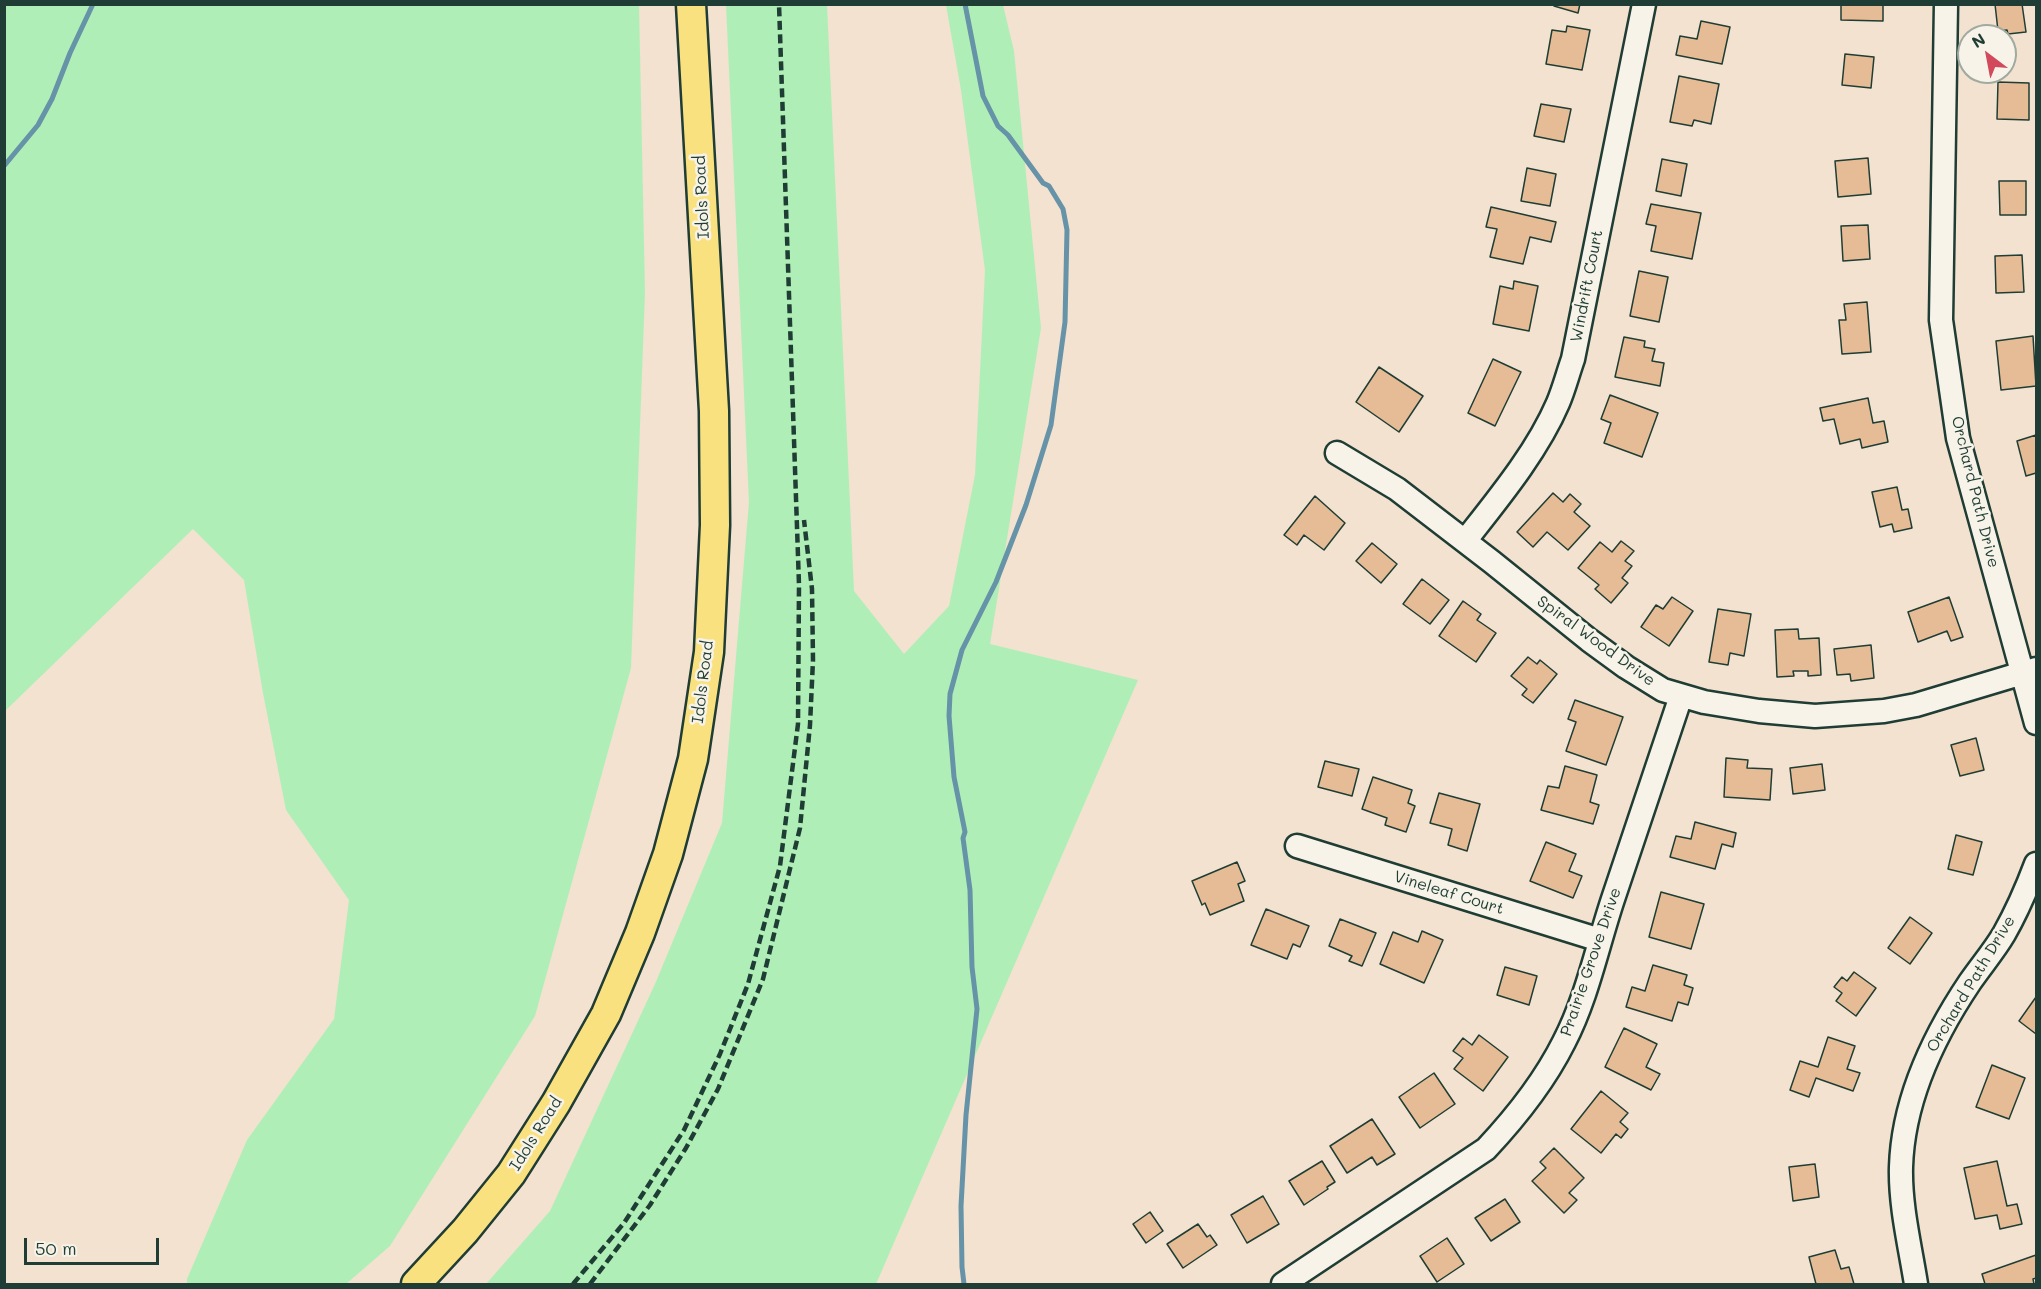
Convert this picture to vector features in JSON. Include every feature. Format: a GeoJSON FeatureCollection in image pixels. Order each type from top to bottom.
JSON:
{"type":"FeatureCollection","features":[{"type":"Feature","properties":{"kind":"main road","name":"Idols Road"},"geometry":{"type":"LineString","coordinates":[[416,1284],[465,1231],[511,1174],[556,1103],[606,1014],[640,933],[668,854],[693,759],[709,652],[715,525],[714,411],[691,4]]}},
{"type":"Feature","properties":{"kind":"street","name":"Windrift Court"},"geometry":{"type":"LineString","coordinates":[[1465,541],[1493,506],[1534,446],[1557,403],[1573,359],[1644,4]]}},
{"type":"Feature","properties":{"kind":"street","name":"Orchard Path Drive"},"geometry":{"type":"LineString","coordinates":[[1946,4],[1941,320],[1958,438],[2030,670],[2037,723]]}},
{"type":"Feature","properties":{"kind":"street","name":"Spiral Wood Drive"},"geometry":{"type":"LineString","coordinates":[[1337,453],[1397,489],[1626,667],[1663,690],[1681,696],[1759,711],[1826,716],[1905,707],[2030,670]]}},
{"type":"Feature","properties":{"kind":"street","name":"Prairie Grove Drive"},"geometry":{"type":"LineString","coordinates":[[1283,1284],[1486,1149],[1540,1084],[1565,1041],[1582,999],[1681,696]]}},
{"type":"Feature","properties":{"kind":"street","name":"Vineleaf Court"},"geometry":{"type":"LineString","coordinates":[[1297,846],[1600,940]]}},
{"type":"Feature","properties":{"kind":"street","name":"Orchard Path Drive"},"geometry":{"type":"LineString","coordinates":[[1916,1284],[1902,1190],[1901,1166],[1906,1125],[1916,1084],[1943,1025],[2002,936],[2022,900],[2037,864]]}},
{"type":"Feature","properties":{"kind":"green space"},"geometry":{"type":"Polygon","coordinates":[[[5,4],[639,5],[645,292],[631,668],[535,1016],[390,1246],[346,1284],[187,1284],[187,1279],[247,1140],[334,1019],[349,900],[286,810],[244,580],[193,529],[5,711],[5,4]]]}},
{"type":"Feature","properties":{"kind":"green space"},"geometry":{"type":"Polygon","coordinates":[[[726,5],[827,5],[854,591],[904,654],[949,606],[975,475],[985,270],[961,90],[946,5],[1003,5],[1014,51],[1041,328],[990,644],[1138,680],[876,1284],[486,1284],[550,1211],[655,984],[722,823],[749,502],[726,5]]]}},
{"type":"Feature","properties":{"kind":"building"},"geometry":{"type":"Polygon","coordinates":[[[1554,4],[1580,4],[1578,13],[1554,6],[1554,4]]]}},
{"type":"Feature","properties":{"kind":"building"},"geometry":{"type":"Polygon","coordinates":[[[1841,4],[1883,4],[1883,21],[1841,20],[1841,4]]]}},
{"type":"Feature","properties":{"kind":"building"},"geometry":{"type":"Polygon","coordinates":[[[1995,4],[2022,4],[2026,32],[2017,33],[2017,24],[1997,24],[1995,4]]]}},
{"type":"Feature","properties":{"kind":"building"},"geometry":{"type":"Polygon","coordinates":[[[1701,21],[1730,27],[1722,64],[1676,55],[1680,36],[1697,39],[1701,21]]]}},
{"type":"Feature","properties":{"kind":"building"},"geometry":{"type":"Polygon","coordinates":[[[1567,26],[1590,30],[1582,70],[1546,64],[1552,30],[1566,32],[1567,26]]]}},
{"type":"Feature","properties":{"kind":"building"},"geometry":{"type":"Polygon","coordinates":[[[1845,54],[1874,57],[1871,88],[1842,85],[1845,54]]]}},
{"type":"Feature","properties":{"kind":"building"},"geometry":{"type":"Polygon","coordinates":[[[1679,76],[1719,84],[1711,124],[1694,120],[1692,126],[1670,122],[1679,76]]]}},
{"type":"Feature","properties":{"kind":"building"},"geometry":{"type":"Polygon","coordinates":[[[2029,83],[2029,120],[1997,119],[1998,84],[2029,83]]]}},
{"type":"Feature","properties":{"kind":"building"},"geometry":{"type":"Polygon","coordinates":[[[1541,104],[1571,109],[1564,142],[1534,136],[1541,104]]]}},
{"type":"Feature","properties":{"kind":"building"},"geometry":{"type":"Polygon","coordinates":[[[1868,158],[1871,194],[1838,197],[1835,161],[1868,158]]]}},
{"type":"Feature","properties":{"kind":"building"},"geometry":{"type":"Polygon","coordinates":[[[1662,159],[1687,164],[1681,196],[1656,191],[1662,159]]]}},
{"type":"Feature","properties":{"kind":"building"},"geometry":{"type":"Polygon","coordinates":[[[1527,168],[1556,174],[1550,206],[1521,201],[1527,168]]]}},
{"type":"Feature","properties":{"kind":"building"},"geometry":{"type":"Polygon","coordinates":[[[1999,181],[2026,181],[2026,215],[2000,215],[1999,181]]]}},
{"type":"Feature","properties":{"kind":"building"},"geometry":{"type":"Polygon","coordinates":[[[1651,204],[1701,213],[1692,259],[1651,251],[1656,226],[1646,224],[1651,204]]]}},
{"type":"Feature","properties":{"kind":"building"},"geometry":{"type":"Polygon","coordinates":[[[1491,207],[1556,222],[1551,242],[1530,237],[1523,264],[1490,257],[1497,229],[1486,227],[1491,207]]]}},
{"type":"Feature","properties":{"kind":"building"},"geometry":{"type":"Polygon","coordinates":[[[1868,225],[1870,259],[1843,261],[1841,226],[1868,225]]]}},
{"type":"Feature","properties":{"kind":"building"},"geometry":{"type":"Polygon","coordinates":[[[2022,255],[2024,292],[1996,293],[1995,256],[2022,255]]]}},
{"type":"Feature","properties":{"kind":"building"},"geometry":{"type":"Polygon","coordinates":[[[1639,271],[1668,277],[1659,322],[1630,316],[1639,271]]]}},
{"type":"Feature","properties":{"kind":"building"},"geometry":{"type":"Polygon","coordinates":[[[1514,281],[1538,286],[1529,331],[1493,324],[1500,286],[1513,289],[1514,281]]]}},
{"type":"Feature","properties":{"kind":"building"},"geometry":{"type":"Polygon","coordinates":[[[1867,302],[1871,352],[1842,354],[1839,320],[1846,320],[1844,304],[1867,302]]]}},
{"type":"Feature","properties":{"kind":"building"},"geometry":{"type":"Polygon","coordinates":[[[2033,336],[2036,386],[2001,390],[1996,341],[2033,336]]]}},
{"type":"Feature","properties":{"kind":"building"},"geometry":{"type":"Polygon","coordinates":[[[1624,337],[1645,341],[1644,347],[1655,349],[1652,361],[1664,363],[1660,386],[1615,377],[1624,337]]]}},
{"type":"Feature","properties":{"kind":"building"},"geometry":{"type":"Polygon","coordinates":[[[1493,359],[1521,372],[1495,426],[1468,413],[1493,359]]]}},
{"type":"Feature","properties":{"kind":"building"},"geometry":{"type":"Polygon","coordinates":[[[1379,367],[1423,396],[1399,432],[1356,402],[1379,367]]]}},
{"type":"Feature","properties":{"kind":"building"},"geometry":{"type":"Polygon","coordinates":[[[1610,395],[1658,413],[1642,457],[1604,443],[1611,423],[1601,419],[1610,395]]]}},
{"type":"Feature","properties":{"kind":"building"},"geometry":{"type":"Polygon","coordinates":[[[1868,398],[1873,423],[1884,421],[1888,442],[1862,448],[1860,439],[1840,444],[1834,419],[1823,421],[1820,408],[1868,398]]]}},
{"type":"Feature","properties":{"kind":"building"},"geometry":{"type":"Polygon","coordinates":[[[2036,435],[2036,473],[2026,476],[2017,441],[2036,435]]]}},
{"type":"Feature","properties":{"kind":"building"},"geometry":{"type":"Polygon","coordinates":[[[1897,487],[1902,510],[1908,509],[1912,528],[1894,532],[1892,524],[1880,527],[1872,492],[1897,487]]]}},
{"type":"Feature","properties":{"kind":"building"},"geometry":{"type":"Polygon","coordinates":[[[1553,493],[1563,502],[1570,494],[1581,504],[1574,512],[1590,526],[1568,550],[1547,532],[1533,547],[1517,532],[1553,493]]]}},
{"type":"Feature","properties":{"kind":"building"},"geometry":{"type":"Polygon","coordinates":[[[1315,496],[1345,523],[1324,550],[1304,535],[1297,545],[1284,535],[1315,496]]]}},
{"type":"Feature","properties":{"kind":"building"},"geometry":{"type":"Polygon","coordinates":[[[1621,541],[1634,551],[1625,561],[1632,566],[1622,578],[1628,583],[1611,603],[1595,589],[1599,585],[1578,568],[1600,542],[1612,552],[1621,541]]]}},
{"type":"Feature","properties":{"kind":"building"},"geometry":{"type":"Polygon","coordinates":[[[1372,543],[1397,564],[1381,583],[1356,561],[1372,543]]]}},
{"type":"Feature","properties":{"kind":"building"},"geometry":{"type":"Polygon","coordinates":[[[1422,579],[1449,600],[1430,624],[1403,604],[1422,579]]]}},
{"type":"Feature","properties":{"kind":"building"},"geometry":{"type":"Polygon","coordinates":[[[1672,597],[1693,611],[1669,646],[1641,627],[1656,605],[1663,609],[1672,597]]]}},
{"type":"Feature","properties":{"kind":"building"},"geometry":{"type":"Polygon","coordinates":[[[1949,597],[1963,637],[1951,641],[1947,631],[1918,642],[1908,612],[1949,597]]]}},
{"type":"Feature","properties":{"kind":"building"},"geometry":{"type":"Polygon","coordinates":[[[1463,601],[1481,614],[1477,620],[1496,633],[1476,662],[1439,636],[1463,601]]]}},
{"type":"Feature","properties":{"kind":"building"},"geometry":{"type":"Polygon","coordinates":[[[1718,609],[1751,614],[1744,656],[1730,653],[1728,665],[1709,662],[1718,609]]]}},
{"type":"Feature","properties":{"kind":"building"},"geometry":{"type":"Polygon","coordinates":[[[1798,629],[1799,639],[1819,638],[1821,675],[1808,676],[1808,671],[1793,671],[1794,676],[1777,677],[1775,630],[1798,629]]]}},
{"type":"Feature","properties":{"kind":"building"},"geometry":{"type":"Polygon","coordinates":[[[1871,645],[1874,678],[1851,681],[1850,674],[1837,675],[1834,649],[1871,645]]]}},
{"type":"Feature","properties":{"kind":"building"},"geometry":{"type":"Polygon","coordinates":[[[1528,657],[1537,664],[1540,660],[1557,674],[1533,703],[1522,695],[1527,689],[1511,676],[1528,657]]]}},
{"type":"Feature","properties":{"kind":"building"},"geometry":{"type":"Polygon","coordinates":[[[1575,700],[1623,717],[1606,765],[1566,751],[1576,722],[1568,719],[1575,700]]]}},
{"type":"Feature","properties":{"kind":"building"},"geometry":{"type":"Polygon","coordinates":[[[1976,738],[1984,770],[1960,776],[1951,745],[1976,738]]]}},
{"type":"Feature","properties":{"kind":"building"},"geometry":{"type":"Polygon","coordinates":[[[1726,758],[1748,760],[1747,768],[1772,769],[1770,800],[1724,797],[1726,758]]]}},
{"type":"Feature","properties":{"kind":"building"},"geometry":{"type":"Polygon","coordinates":[[[1325,761],[1359,769],[1352,796],[1318,787],[1325,761]]]}},
{"type":"Feature","properties":{"kind":"building"},"geometry":{"type":"Polygon","coordinates":[[[1822,764],[1825,790],[1793,794],[1790,768],[1822,764]]]}},
{"type":"Feature","properties":{"kind":"building"},"geometry":{"type":"Polygon","coordinates":[[[1565,766],[1597,775],[1590,802],[1599,805],[1593,824],[1541,810],[1548,786],[1559,788],[1565,766]]]}},
{"type":"Feature","properties":{"kind":"building"},"geometry":{"type":"Polygon","coordinates":[[[1373,777],[1412,790],[1408,803],[1415,806],[1406,832],[1385,825],[1387,818],[1362,809],[1373,777]]]}},
{"type":"Feature","properties":{"kind":"building"},"geometry":{"type":"Polygon","coordinates":[[[1439,793],[1480,804],[1467,851],[1448,845],[1452,829],[1430,823],[1439,793]]]}},
{"type":"Feature","properties":{"kind":"building"},"geometry":{"type":"Polygon","coordinates":[[[1695,822],[1736,833],[1733,847],[1722,844],[1715,869],[1670,857],[1676,836],[1691,839],[1695,822]]]}},
{"type":"Feature","properties":{"kind":"building"},"geometry":{"type":"Polygon","coordinates":[[[1956,835],[1982,842],[1973,875],[1948,869],[1956,835]]]}},
{"type":"Feature","properties":{"kind":"building"},"geometry":{"type":"Polygon","coordinates":[[[1546,842],[1576,854],[1569,871],[1582,876],[1573,898],[1530,881],[1546,842]]]}},
{"type":"Feature","properties":{"kind":"building"},"geometry":{"type":"Polygon","coordinates":[[[1237,862],[1245,881],[1238,884],[1244,901],[1210,915],[1205,903],[1202,905],[1192,881],[1237,862]]]}},
{"type":"Feature","properties":{"kind":"building"},"geometry":{"type":"Polygon","coordinates":[[[1661,892],[1704,904],[1691,949],[1649,937],[1661,892]]]}},
{"type":"Feature","properties":{"kind":"building"},"geometry":{"type":"Polygon","coordinates":[[[1266,909],[1309,926],[1300,947],[1293,944],[1287,959],[1251,945],[1266,909]]]}},
{"type":"Feature","properties":{"kind":"building"},"geometry":{"type":"Polygon","coordinates":[[[1910,917],[1932,933],[1910,964],[1888,948],[1910,917]]]}},
{"type":"Feature","properties":{"kind":"building"},"geometry":{"type":"Polygon","coordinates":[[[1340,919],[1376,933],[1362,966],[1349,961],[1352,956],[1329,946],[1340,919]]]}},
{"type":"Feature","properties":{"kind":"building"},"geometry":{"type":"Polygon","coordinates":[[[1422,931],[1443,940],[1424,983],[1380,964],[1393,932],[1418,942],[1422,931]]]}},
{"type":"Feature","properties":{"kind":"building"},"geometry":{"type":"Polygon","coordinates":[[[1653,965],[1687,975],[1684,985],[1693,988],[1688,1005],[1678,1002],[1672,1021],[1626,1007],[1632,987],[1645,991],[1653,965]]]}},
{"type":"Feature","properties":{"kind":"building"},"geometry":{"type":"Polygon","coordinates":[[[1505,967],[1537,976],[1529,1005],[1497,995],[1505,967]]]}},
{"type":"Feature","properties":{"kind":"building"},"geometry":{"type":"Polygon","coordinates":[[[1854,972],[1876,988],[1856,1016],[1836,1001],[1842,993],[1834,987],[1842,977],[1847,981],[1854,972]]]}},
{"type":"Feature","properties":{"kind":"building"},"geometry":{"type":"Polygon","coordinates":[[[2036,997],[2036,1034],[2019,1021],[2036,997]]]}},
{"type":"Feature","properties":{"kind":"building"},"geometry":{"type":"Polygon","coordinates":[[[1624,1028],[1657,1044],[1646,1067],[1660,1074],[1651,1090],[1605,1067],[1624,1028]]]}},
{"type":"Feature","properties":{"kind":"building"},"geometry":{"type":"Polygon","coordinates":[[[1479,1035],[1508,1057],[1483,1091],[1454,1069],[1463,1058],[1453,1051],[1463,1038],[1472,1045],[1479,1035]]]}},
{"type":"Feature","properties":{"kind":"building"},"geometry":{"type":"Polygon","coordinates":[[[1828,1037],[1855,1046],[1847,1069],[1860,1073],[1853,1091],[1816,1078],[1809,1097],[1790,1090],[1800,1061],[1818,1067],[1828,1037]]]}},
{"type":"Feature","properties":{"kind":"building"},"geometry":{"type":"Polygon","coordinates":[[[1992,1065],[2025,1078],[2009,1119],[1976,1107],[1992,1065]]]}},
{"type":"Feature","properties":{"kind":"building"},"geometry":{"type":"Polygon","coordinates":[[[1434,1073],[1455,1104],[1420,1128],[1399,1097],[1434,1073]]]}},
{"type":"Feature","properties":{"kind":"building"},"geometry":{"type":"Polygon","coordinates":[[[1601,1091],[1628,1113],[1620,1122],[1628,1129],[1621,1138],[1616,1134],[1601,1153],[1571,1129],[1601,1091]]]}},
{"type":"Feature","properties":{"kind":"building"},"geometry":{"type":"Polygon","coordinates":[[[1372,1119],[1395,1154],[1377,1165],[1372,1157],[1347,1173],[1330,1146],[1372,1119]]]}},
{"type":"Feature","properties":{"kind":"building"},"geometry":{"type":"Polygon","coordinates":[[[1554,1148],[1584,1178],[1569,1193],[1577,1200],[1564,1213],[1532,1181],[1546,1168],[1540,1162],[1554,1148]]]}},
{"type":"Feature","properties":{"kind":"building"},"geometry":{"type":"Polygon","coordinates":[[[1322,1161],[1335,1182],[1304,1205],[1289,1181],[1322,1161]]]}},
{"type":"Feature","properties":{"kind":"building"},"geometry":{"type":"Polygon","coordinates":[[[1997,1161],[2007,1206],[2017,1204],[2022,1224],[2000,1229],[1997,1215],[1975,1219],[1964,1168],[1997,1161]]]}},
{"type":"Feature","properties":{"kind":"building"},"geometry":{"type":"Polygon","coordinates":[[[1815,1164],[1819,1197],[1793,1201],[1789,1167],[1815,1164]]]}},
{"type":"Feature","properties":{"kind":"building"},"geometry":{"type":"Polygon","coordinates":[[[1263,1196],[1279,1224],[1247,1243],[1231,1215],[1263,1196]]]}},
{"type":"Feature","properties":{"kind":"building"},"geometry":{"type":"Polygon","coordinates":[[[1505,1199],[1520,1222],[1491,1241],[1475,1218],[1505,1199]]]}},
{"type":"Feature","properties":{"kind":"building"},"geometry":{"type":"Polygon","coordinates":[[[1150,1212],[1163,1231],[1146,1243],[1133,1224],[1150,1212]]]}},
{"type":"Feature","properties":{"kind":"building"},"geometry":{"type":"Polygon","coordinates":[[[1198,1224],[1207,1237],[1210,1235],[1217,1245],[1183,1268],[1167,1244],[1198,1224]]]}},
{"type":"Feature","properties":{"kind":"building"},"geometry":{"type":"Polygon","coordinates":[[[1447,1238],[1464,1264],[1437,1282],[1420,1256],[1447,1238]]]}},
{"type":"Feature","properties":{"kind":"building"},"geometry":{"type":"Polygon","coordinates":[[[1835,1250],[1841,1269],[1849,1267],[1854,1284],[1816,1284],[1809,1257],[1835,1250]]]}},
{"type":"Feature","properties":{"kind":"building"},"geometry":{"type":"Polygon","coordinates":[[[2036,1255],[2034,1284],[1985,1284],[1982,1274],[2036,1255]]]}},
{"type":"Feature","properties":{"kind":"waterway"},"geometry":{"type":"LineString","coordinates":[[4,166],[38,125],[52,99],[93,4]]}},
{"type":"Feature","properties":{"kind":"waterway"},"geometry":{"type":"LineString","coordinates":[[964,1284],[961,1206],[966,1115],[977,1009],[972,967],[970,890],[963,838],[965,832],[954,777],[949,716],[950,694],[962,650],[996,582],[1026,505],[1051,425],[1065,322],[1067,230],[1063,209],[1049,186],[1043,183],[1008,135],[998,126],[983,96],[965,4]]}},
{"type":"Feature","properties":{"kind":"railway"},"geometry":{"type":"LineString","coordinates":[[573,1284],[624,1223],[684,1130],[720,1054],[748,984],[780,866],[798,724],[799,585],[779,4]]}},
{"type":"Feature","properties":{"kind":"railway"},"geometry":{"type":"LineString","coordinates":[[590,1284],[650,1205],[686,1148],[718,1089],[763,979],[800,828],[810,725],[813,660],[812,589],[804,520]]}}]}
